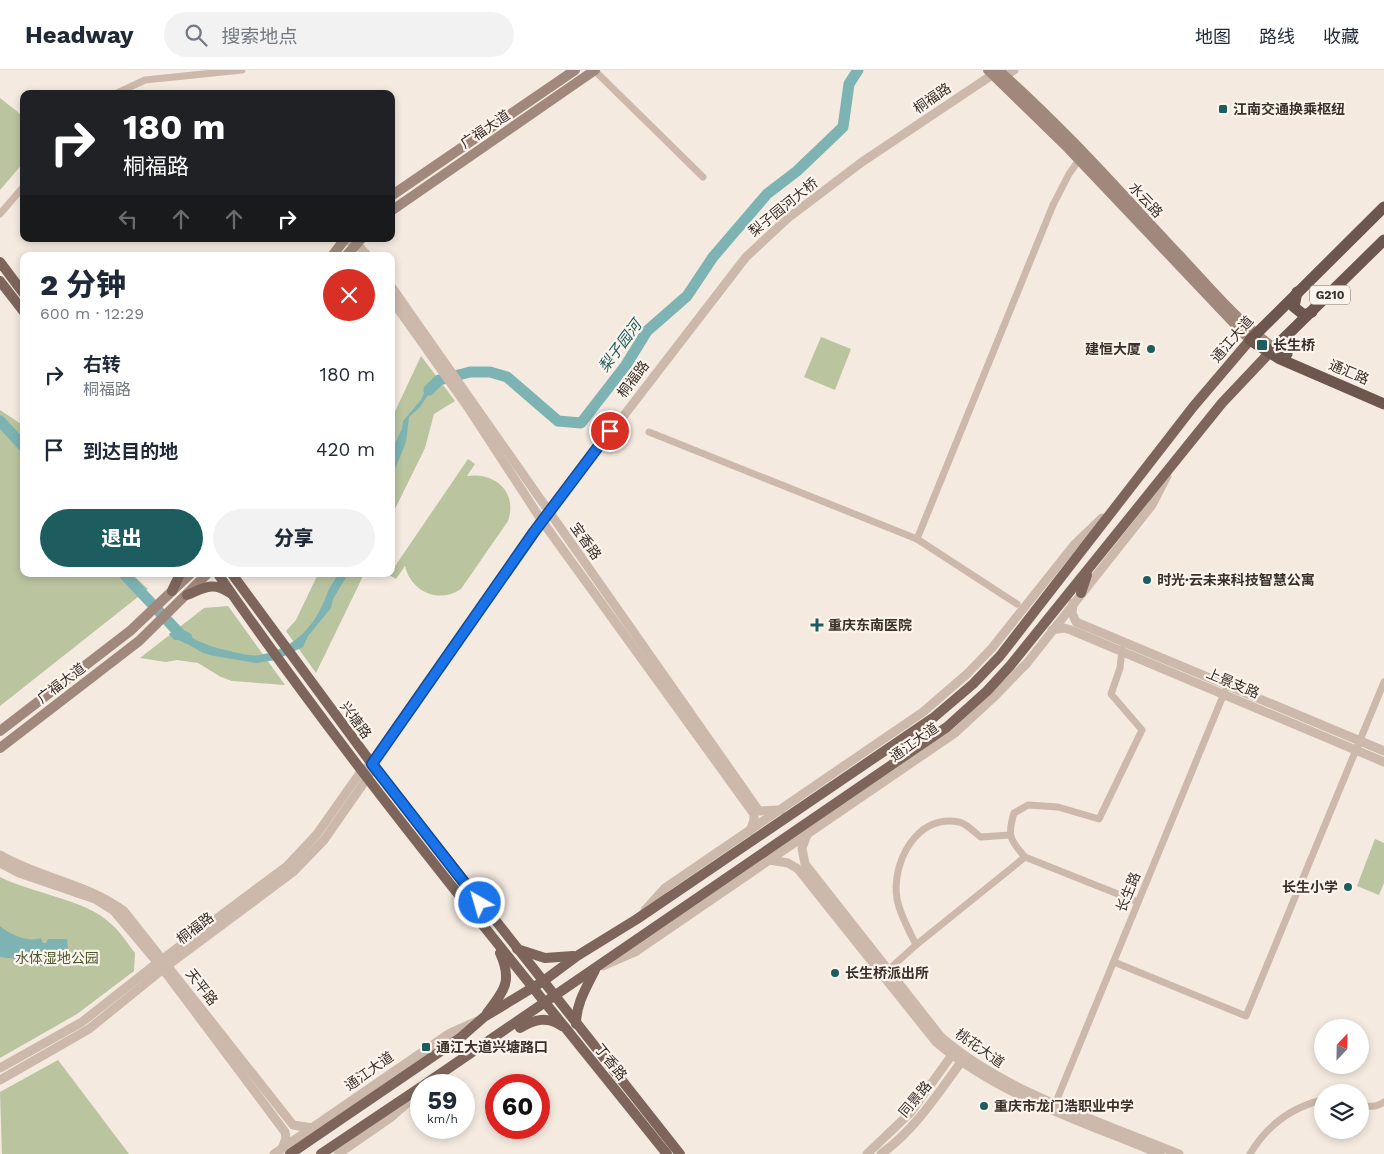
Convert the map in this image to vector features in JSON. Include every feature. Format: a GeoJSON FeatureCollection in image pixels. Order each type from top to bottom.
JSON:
{"type":"FeatureCollection","features":[{"type":"Feature","properties":{"kind":"highway","name":"通江大道"},"geometry":{"type":"LineString","coordinates":[[1253,337],[1296,292],[1384,207]]}},
{"type":"Feature","properties":{"kind":"highway","name":"通江大道"},"geometry":{"type":"LineString","coordinates":[[1272,350],[1384,240]]}},
{"type":"Feature","properties":{"kind":"highway"},"geometry":{"type":"LineString","coordinates":[[1296,292],[1294,307],[1304,315],[1312,312]]}},
{"type":"Feature","properties":{"kind":"highway","name":"通汇路"},"geometry":{"type":"LineString","coordinates":[[1253,337],[1272,350],[1384,404]]}},
{"type":"Feature","properties":{"kind":"highway","name":"通汇路"},"geometry":{"type":"LineString","coordinates":[[1272,350],[1384,396]]}},
{"type":"Feature","properties":{"kind":"main road","name":"广福大道"},"geometry":{"type":"LineString","coordinates":[[395,193],[575,70]]}},
{"type":"Feature","properties":{"kind":"main road","name":"广福大道"},"geometry":{"type":"LineString","coordinates":[[395,208],[594,70]]}},
{"type":"Feature","properties":{"kind":"main road","name":"水云路"},"geometry":{"type":"LineString","coordinates":[[997,72],[1081,156],[1253,337]]}},
{"type":"Feature","properties":{"kind":"main road"},"geometry":{"type":"LineString","coordinates":[[0,262],[20,289]]}},
{"type":"Feature","properties":{"kind":"main road"},"geometry":{"type":"LineString","coordinates":[[0,281],[20,307]]}},
{"type":"Feature","properties":{"kind":"main road","name":"通江大道"},"geometry":{"type":"LineString","coordinates":[[282,1152],[460,1038],[484,1017],[533,988],[576,956],[637,919],[933,718],[973,684],[1000,656],[1193,407],[1253,337]]}},
{"type":"Feature","properties":{"kind":"main road","name":"通江大道"},"geometry":{"type":"LineString","coordinates":[[441,1074],[550,1001],[631,942],[947,727],[987,692],[1210,418],[1272,350]]}},
{"type":"Feature","properties":{"kind":"main road"},"geometry":{"type":"LineString","coordinates":[[1193,407],[1204,404],[1208,406],[1210,408],[1210,418]]}},
{"type":"Feature","properties":{"kind":"main road"},"geometry":{"type":"LineString","coordinates":[[1081,593],[1090,567]]}},
{"type":"Feature","properties":{"kind":"main road"},"geometry":{"type":"LineString","coordinates":[[172,591],[179,577]]}},
{"type":"Feature","properties":{"kind":"main road"},"geometry":{"type":"LineString","coordinates":[[172,591],[187,577]]}},
{"type":"Feature","properties":{"kind":"main road"},"geometry":{"type":"LineString","coordinates":[[187,595],[204,577]]}},
{"type":"Feature","properties":{"kind":"main road","name":"兴塘路"},"geometry":{"type":"LineString","coordinates":[[220,577],[294,678],[367,770],[533,988]]}},
{"type":"Feature","properties":{"kind":"main road","name":"兴塘路"},"geometry":{"type":"LineString","coordinates":[[234,577],[303,672],[367,770],[516,948],[542,982],[550,1001]]}},
{"type":"Feature","properties":{"kind":"main road"},"geometry":{"type":"LineString","coordinates":[[187,595],[207,587],[220,586],[232,595]]}},
{"type":"Feature","properties":{"kind":"main road","name":"广福大道"},"geometry":{"type":"LineString","coordinates":[[0,731],[130,631],[172,591]]}},
{"type":"Feature","properties":{"kind":"main road","name":"广福大道"},"geometry":{"type":"LineString","coordinates":[[0,748],[139,641],[187,595]]}},
{"type":"Feature","properties":{"kind":"main road"},"geometry":{"type":"LineString","coordinates":[[484,1017],[502,993],[508,974],[494,938]]}},
{"type":"Feature","properties":{"kind":"main road"},"geometry":{"type":"LineString","coordinates":[[516,948],[544,958],[558,959],[576,956]]}},
{"type":"Feature","properties":{"kind":"main road"},"geometry":{"type":"LineString","coordinates":[[481,1047],[540,1019],[553,1020],[571,1027],[580,1000],[596,969]]}},
{"type":"Feature","properties":{"kind":"main road","name":"丁香路"},"geometry":{"type":"LineString","coordinates":[[533,988],[550,1001],[680,1154]]}},
{"type":"Feature","properties":{"kind":"main road","name":"丁香路"},"geometry":{"type":"LineString","coordinates":[[571,1027],[667,1154]]}},
{"type":"Feature","properties":{"kind":"main road","name":"通江大道"},"geometry":{"type":"LineString","coordinates":[[321,1154],[410,1095]]}},
{"type":"Feature","properties":{"kind":"street"},"geometry":{"type":"LineString","coordinates":[[124,90],[145,80],[230,73],[242,70]]}},
{"type":"Feature","properties":{"kind":"street"},"geometry":{"type":"LineString","coordinates":[[594,70],[703,177]]}},
{"type":"Feature","properties":{"kind":"street","name":"桐福路"},"geometry":{"type":"LineString","coordinates":[[862,162],[997,72],[1014,70]]}},
{"type":"Feature","properties":{"kind":"street"},"geometry":{"type":"LineString","coordinates":[[917,539],[1053,205],[1081,156]]}},
{"type":"Feature","properties":{"kind":"street","name":"梨子园河大桥"},"geometry":{"type":"LineString","coordinates":[[727,280],[767,236],[862,162]]}},
{"type":"Feature","properties":{"kind":"street"},"geometry":{"type":"LineString","coordinates":[[0,214],[20,191]]}},
{"type":"Feature","properties":{"kind":"street","name":"桐福路"},"geometry":{"type":"LineString","coordinates":[[0,1068],[82,1022],[162,964],[287,866],[317,834],[367,770],[548,512],[727,280]]}},
{"type":"Feature","properties":{"kind":"street","name":"宝香路"},"geometry":{"type":"LineString","coordinates":[[395,292],[439,359],[548,512],[756,813]]}},
{"type":"Feature","properties":{"kind":"street","name":"宝香路"},"geometry":{"type":"LineString","coordinates":[[395,304],[439,359]]}},
{"type":"Feature","properties":{"kind":"street","name":"宝香路"},"geometry":{"type":"LineString","coordinates":[[473,407],[542,521],[756,813]]}},
{"type":"Feature","properties":{"kind":"street"},"geometry":{"type":"LineString","coordinates":[[649,432],[917,539],[1017,604]]}},
{"type":"Feature","properties":{"kind":"street","name":"通江大道"},"geometry":{"type":"LineString","coordinates":[[596,969],[635,952],[955,733],[1020,670],[1152,505],[1176,460]]}},
{"type":"Feature","properties":{"kind":"street","name":"通江大道"},"geometry":{"type":"LineString","coordinates":[[637,919],[665,888],[923,712],[968,674],[992,648],[1074,545],[1117,505]]}},
{"type":"Feature","properties":{"kind":"street"},"geometry":{"type":"LineString","coordinates":[[1017,604],[1033,595]]}},
{"type":"Feature","properties":{"kind":"street"},"geometry":{"type":"LineString","coordinates":[[1052,630],[1073,626],[1073,603]]}},
{"type":"Feature","properties":{"kind":"street"},"geometry":{"type":"LineString","coordinates":[[1016,616],[1017,604]]}},
{"type":"Feature","properties":{"kind":"street","name":"上景支路"},"geometry":{"type":"LineString","coordinates":[[1073,626],[1226,690],[1384,762]]}},
{"type":"Feature","properties":{"kind":"street"},"geometry":{"type":"LineString","coordinates":[[1123,647],[1120,668],[1111,694],[1142,730],[1099,819],[1058,807],[1028,805],[1014,813],[1009,828],[1012,842],[1025,857],[1138,902]]}},
{"type":"Feature","properties":{"kind":"street"},"geometry":{"type":"LineString","coordinates":[[1114,962],[1246,1016],[1384,682]]}},
{"type":"Feature","properties":{"kind":"street","name":"上景支路"},"geometry":{"type":"LineString","coordinates":[[1226,690],[1360,740],[1384,751]]}},
{"type":"Feature","properties":{"kind":"street","name":"长生路"},"geometry":{"type":"LineString","coordinates":[[1055,1106],[1226,690]]}},
{"type":"Feature","properties":{"kind":"street"},"geometry":{"type":"LineString","coordinates":[[750,831],[756,813],[781,810]]}},
{"type":"Feature","properties":{"kind":"street"},"geometry":{"type":"LineString","coordinates":[[916,945],[902,915],[897,898],[897,873],[906,850],[920,830],[942,822],[961,822],[981,837],[1010,835]]}},
{"type":"Feature","properties":{"kind":"street"},"geometry":{"type":"LineString","coordinates":[[769,860],[802,866],[802,848],[807,835]]}},
{"type":"Feature","properties":{"kind":"street","name":"天平路"},"geometry":{"type":"LineString","coordinates":[[0,855],[26,868],[90,890],[124,911],[285,1132],[286,1138],[282,1152]]}},
{"type":"Feature","properties":{"kind":"street"},"geometry":{"type":"LineString","coordinates":[[885,973],[916,945],[1025,857]]}},
{"type":"Feature","properties":{"kind":"street","name":"天平路"},"geometry":{"type":"LineString","coordinates":[[0,864],[95,899],[114,911],[162,964],[293,1125],[313,1128]]}},
{"type":"Feature","properties":{"kind":"street","name":"桃花大道"},"geometry":{"type":"LineString","coordinates":[[802,866],[885,973],[963,1060],[1055,1106],[1160,1154]]}},
{"type":"Feature","properties":{"kind":"street","name":"桐福路"},"geometry":{"type":"LineString","coordinates":[[0,1080],[89,1029],[162,964]]}},
{"type":"Feature","properties":{"kind":"street","name":"通江大道"},"geometry":{"type":"LineString","coordinates":[[282,1152],[313,1128],[450,1033],[484,1017]]}},
{"type":"Feature","properties":{"kind":"street"},"geometry":{"type":"LineString","coordinates":[[867,1154],[911,1112],[954,1052]]}},
{"type":"Feature","properties":{"kind":"street","name":"同景路"},"geometry":{"type":"LineString","coordinates":[[881,1154],[891,1147],[925,1110],[963,1060]]}},
{"type":"Feature","properties":{"kind":"street","name":"通江大道"},"geometry":{"type":"LineString","coordinates":[[442,1074],[445,1071]]}},
{"type":"Feature","properties":{"kind":"street"},"geometry":{"type":"LineString","coordinates":[[338,1154],[390,1118],[410,1101]]}},
{"type":"Feature","properties":{"kind":"street"},"geometry":{"type":"LineString","coordinates":[[1250,1154],[1258,1139],[1279,1118],[1301,1105],[1314,1102]]}},
{"type":"Feature","properties":{"kind":"street"},"geometry":{"type":"LineString","coordinates":[[1369,1107],[1380,1105],[1384,1102]]}},
{"type":"Feature","properties":{"kind":"street","name":"桃花大道"},"geometry":{"type":"LineString","coordinates":[[1055,1106],[1179,1154]]}},
{"type":"Feature","properties":{"kind":"green space"},"geometry":{"type":"Polygon","coordinates":[[[0,98],[20,114],[20,167],[0,190],[0,98]]]}},
{"type":"Feature","properties":{"kind":"green space"},"geometry":{"type":"Polygon","coordinates":[[[821,337],[851,349],[835,390],[804,377],[821,337]]]}},
{"type":"Feature","properties":{"kind":"green space"},"geometry":{"type":"Polygon","coordinates":[[[421,356],[455,401],[434,414],[425,448],[395,509],[395,411],[421,356]]]}},
{"type":"Feature","properties":{"kind":"green space"},"geometry":{"type":"Polygon","coordinates":[[[0,410],[20,423],[20,577],[135,577],[148,589],[0,706],[0,410]]]}},
{"type":"Feature","properties":{"kind":"green space"},"geometry":{"type":"Polygon","coordinates":[[[468,459],[475,464],[467,476],[487,477],[502,486],[507,493],[510,501],[508,521],[461,589],[444,595],[427,593],[413,583],[405,566],[396,579],[392,577],[395,577],[395,566],[468,459]]]}},
{"type":"Feature","properties":{"kind":"green space"},"geometry":{"type":"Polygon","coordinates":[[[317,577],[363,577],[316,673],[286,631],[296,620],[317,577]]]}},
{"type":"Feature","properties":{"kind":"green space"},"geometry":{"type":"Polygon","coordinates":[[[228,606],[285,685],[232,681],[221,677],[198,663],[177,660],[166,662],[140,658],[204,608],[228,606]]]}},
{"type":"Feature","properties":{"kind":"green space"},"geometry":{"type":"Polygon","coordinates":[[[1375,839],[1384,843],[1384,883],[1379,895],[1357,886],[1375,839]]]}},
{"type":"Feature","properties":{"kind":"green space","name":"水体湿地公园"},"geometry":{"type":"Polygon","coordinates":[[[0,877],[87,908],[100,915],[117,930],[135,953],[134,971],[77,1014],[0,1058],[0,877]]]}},
{"type":"Feature","properties":{"kind":"green space"},"geometry":{"type":"Polygon","coordinates":[[[58,1060],[129,1154],[2,1154],[0,1092],[58,1060]]]}},
{"type":"Feature","properties":{"kind":"water"},"geometry":{"type":"Polygon","coordinates":[[[438,378],[442,384],[432,389],[420,407],[409,417],[406,442],[395,469],[395,443],[402,429],[403,421],[421,400],[426,389],[438,378]]]}},
{"type":"Feature","properties":{"kind":"water"},"geometry":{"type":"Polygon","coordinates":[[[336,577],[346,577],[333,599],[331,608],[308,636],[303,647],[276,660],[256,663],[214,656],[203,653],[181,640],[174,640],[169,634],[179,626],[194,639],[219,648],[251,655],[273,652],[294,641],[310,626],[317,616],[336,577]]]}},
{"type":"Feature","properties":{"kind":"water"},"geometry":{"type":"Polygon","coordinates":[[[0,926],[24,939],[41,938],[43,943],[46,943],[48,939],[67,939],[69,962],[40,966],[21,957],[18,959],[0,957],[0,926]]]}},
{"type":"Feature","properties":{"kind":"waterway","name":"梨子园河"},"geometry":{"type":"LineString","coordinates":[[429,390],[439,380],[470,372],[490,372],[507,377],[558,421],[581,423],[626,365],[647,331],[687,296],[713,257],[767,194],[797,171],[843,127],[849,84],[858,70]]}},
{"type":"Feature","properties":{"kind":"waterway","name":"梨子园河"},"geometry":{"type":"LineString","coordinates":[[0,421],[20,443]]}},
{"type":"Feature","properties":{"kind":"waterway","name":"梨子园河"},"geometry":{"type":"LineString","coordinates":[[127,577],[181,635],[187,638]]}},
{"type":"Feature","properties":{"kind":"place","name":"江南交通换乘枢纽"},"geometry":{"type":"Point","coordinates":[1223,109]}},
{"type":"Feature","properties":{"kind":"place","name":"长生桥"},"geometry":{"type":"Point","coordinates":[1262,345]}},
{"type":"Feature","properties":{"kind":"place","name":"建恒大厦"},"geometry":{"type":"Point","coordinates":[1151,349]}},
{"type":"Feature","properties":{"kind":"place","name":"时光·云未来科技智慧公寓"},"geometry":{"type":"Point","coordinates":[1147,580]}},
{"type":"Feature","properties":{"kind":"place","name":"重庆东南医院"},"geometry":{"type":"Point","coordinates":[817,625]}},
{"type":"Feature","properties":{"kind":"place","name":"长生小学"},"geometry":{"type":"Point","coordinates":[1348,887]}},
{"type":"Feature","properties":{"kind":"place","name":"长生桥派出所"},"geometry":{"type":"Point","coordinates":[835,973]}},
{"type":"Feature","properties":{"kind":"place","name":"通江大道兴塘路口"},"geometry":{"type":"Point","coordinates":[426,1047]}},
{"type":"Feature","properties":{"kind":"place","name":"重庆市龙门浩职业中学"},"geometry":{"type":"Point","coordinates":[984,1106]}},
{"type":"Feature","properties":{"kind":"route"},"geometry":{"type":"LineString","coordinates":[[480,903],[372,764],[534,532],[610,431]]}}]}
